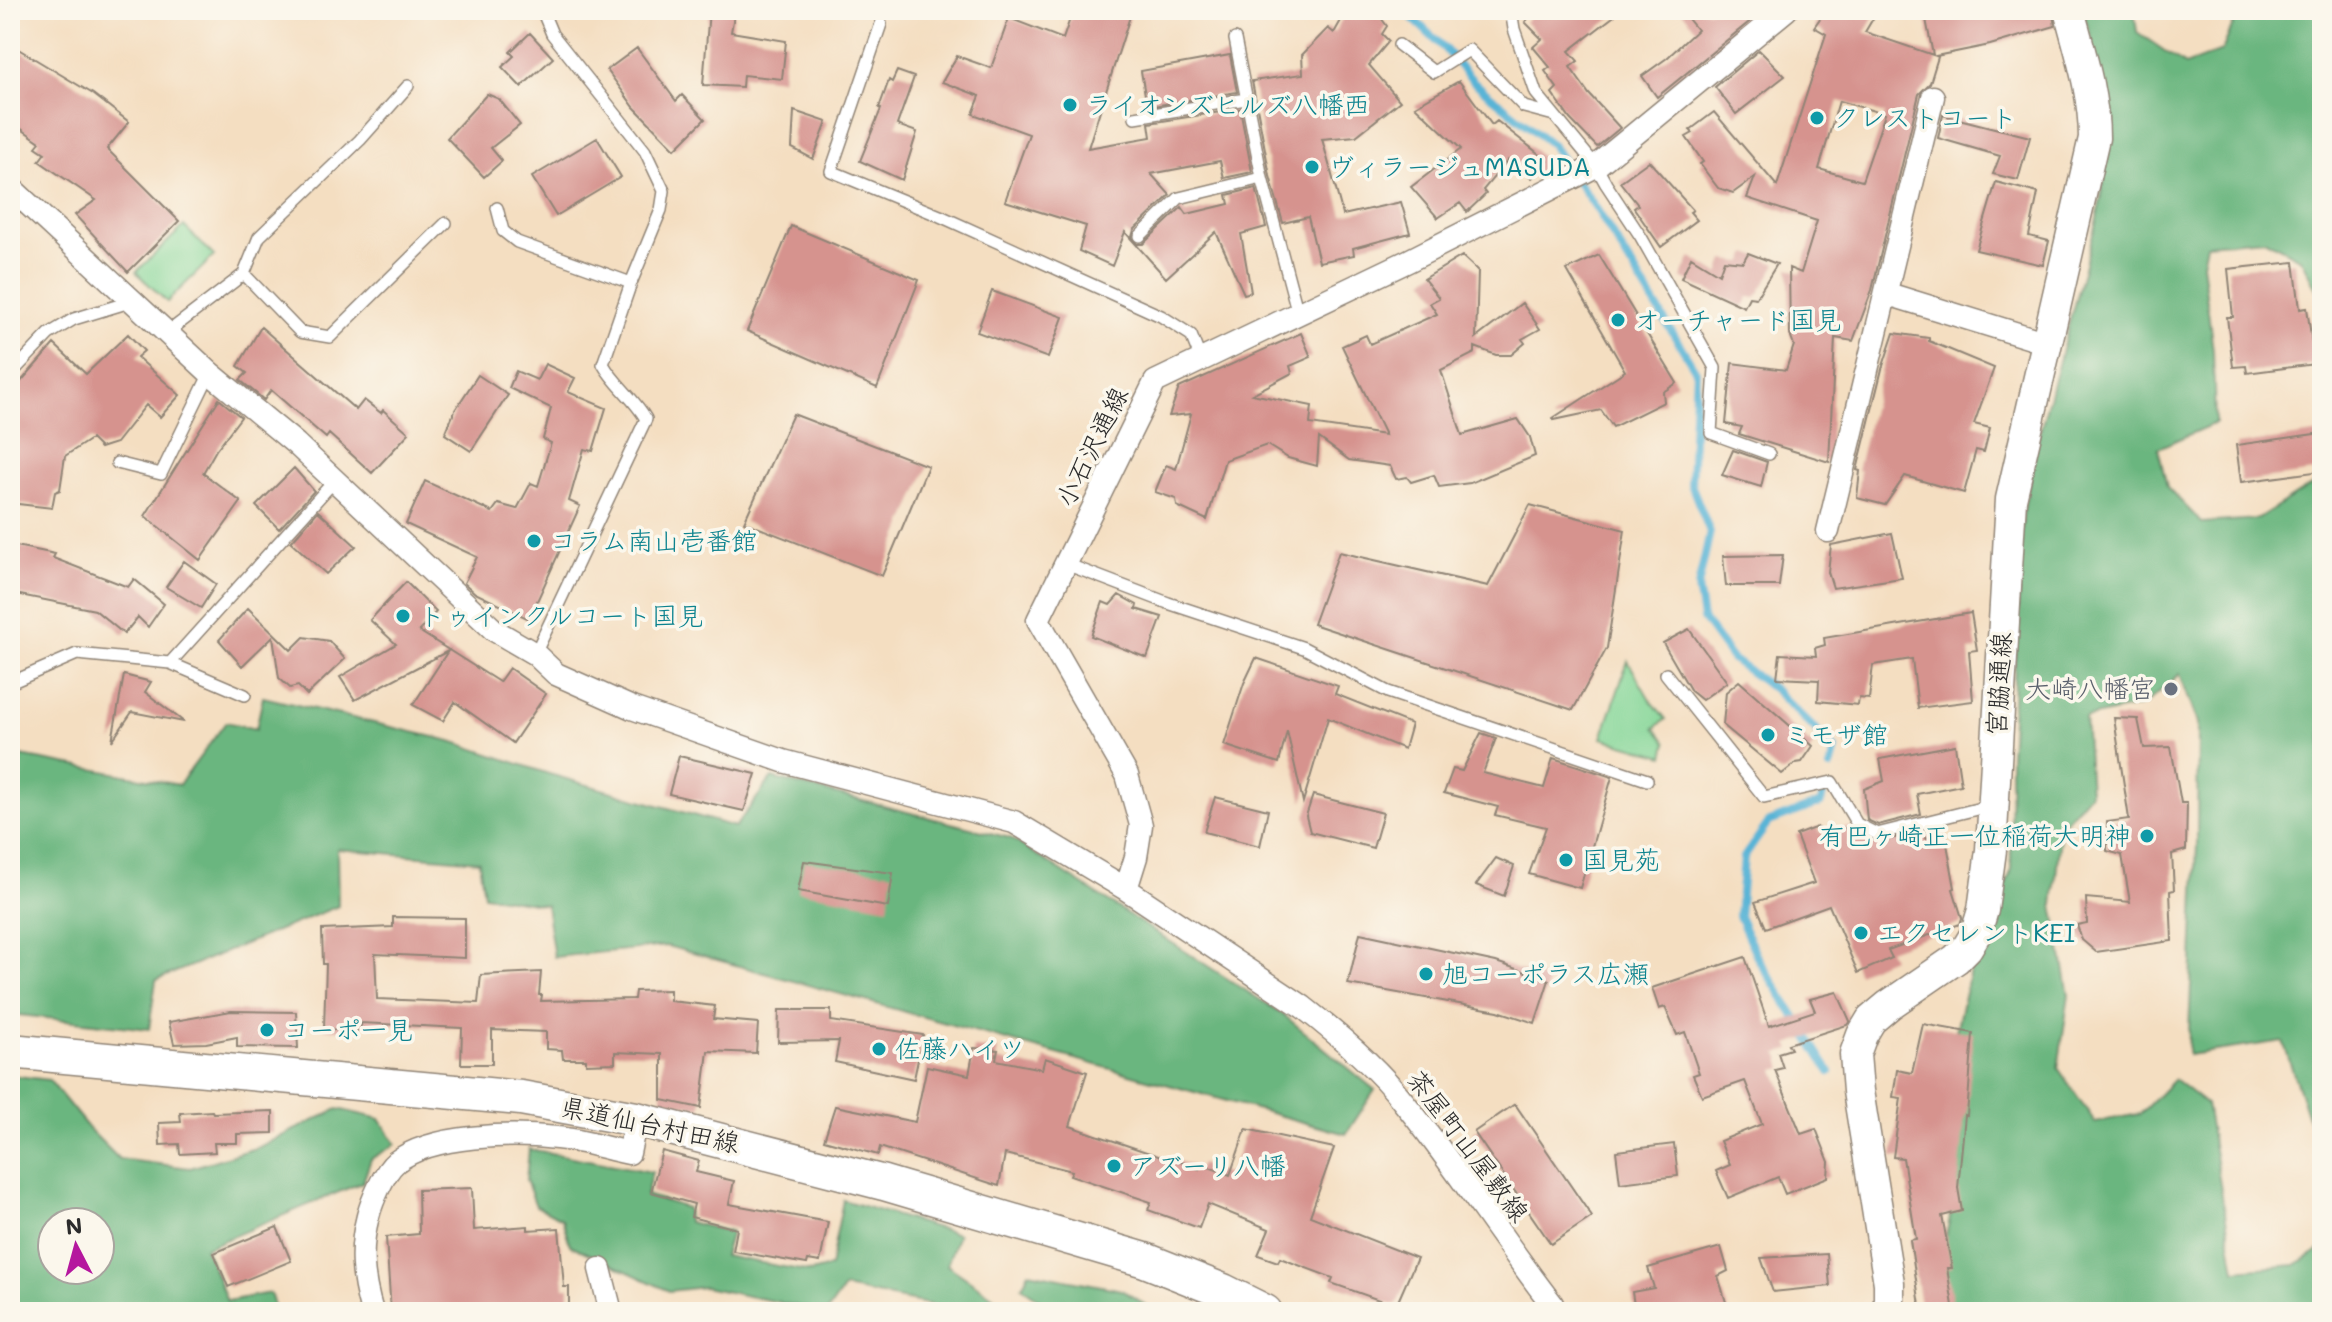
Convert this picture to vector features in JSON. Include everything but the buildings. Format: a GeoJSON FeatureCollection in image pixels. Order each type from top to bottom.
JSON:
{"type":"FeatureCollection","features":[{"type":"Feature","properties":{"kind":"main road","name":"県道仙台村田線"},"geometry":{"type":"LineString","coordinates":[[10,1051],[521,1098],[636,1119],[884,1183],[1145,1260],[1223,1291],[1265,1312]]}},
{"type":"Feature","properties":{"kind":"street"},"geometry":{"type":"LineString","coordinates":[[1596,166],[1784,10]]}},
{"type":"Feature","properties":{"kind":"street","name":"宮脇通線"},"geometry":{"type":"LineString","coordinates":[[1889,1312],[1889,1283],[1858,1091],[1855,1054],[1871,1020],[1956,959],[1976,933],[1983,910],[1991,850],[2011,499],[2094,138],[2090,95],[2069,10]]}},
{"type":"Feature","properties":{"kind":"street"},"geometry":{"type":"LineString","coordinates":[[1828,531],[1888,294],[1933,97]]}},
{"type":"Feature","properties":{"kind":"street","name":"小石沢通線"},"geometry":{"type":"LineString","coordinates":[[1126,889],[1136,857],[1141,825],[1127,775],[1038,620],[1155,382],[1596,166]]}},
{"type":"Feature","properties":{"kind":"street","name":"茶屋町山屋敷線"},"geometry":{"type":"LineString","coordinates":[[10,187],[210,373],[296,444],[494,630],[535,654],[556,674],[632,708],[783,761],[1014,822],[1126,889],[1331,1029],[1401,1097],[1555,1312]]}},
{"type":"Feature","properties":{"kind":"street"},"geometry":{"type":"LineString","coordinates":[[1888,294],[2047,343]]}},
{"type":"Feature","properties":{"kind":"street"},"geometry":{"type":"LineString","coordinates":[[372,1312],[366,1294],[361,1243],[373,1199],[395,1163],[461,1137],[557,1138],[629,1153],[636,1119]]}},
{"type":"Feature","properties":{"kind":"street"},"geometry":{"type":"LineString","coordinates":[[600,1269],[611,1312]]}},
{"type":"Feature","properties":{"kind":"lane"},"geometry":{"type":"LineString","coordinates":[[535,654],[646,419],[635,400],[612,379],[603,364],[661,210],[664,191],[645,151],[552,34],[542,10]]}},
{"type":"Feature","properties":{"kind":"lane"},"geometry":{"type":"LineString","coordinates":[[1511,10],[1514,29],[1536,93],[1596,166],[1641,237],[1715,368],[1711,433],[1769,454]]}},
{"type":"Feature","properties":{"kind":"lane"},"geometry":{"type":"LineString","coordinates":[[881,24],[831,171],[940,216],[1161,316],[1191,335],[1201,360]]}},
{"type":"Feature","properties":{"kind":"lane"},"geometry":{"type":"LineString","coordinates":[[1235,39],[1262,178],[1298,314]]}},
{"type":"Feature","properties":{"kind":"lane"},"geometry":{"type":"LineString","coordinates":[[1399,45],[1434,72],[1469,50],[1524,107],[1554,116]]}},
{"type":"Feature","properties":{"kind":"lane"},"geometry":{"type":"LineString","coordinates":[[168,332],[244,274],[259,237],[360,140],[408,86]]}},
{"type":"Feature","properties":{"kind":"lane"},"geometry":{"type":"LineString","coordinates":[[1135,117],[1246,99]]}},
{"type":"Feature","properties":{"kind":"lane"},"geometry":{"type":"LineString","coordinates":[[1140,236],[1179,198],[1262,178]]}},
{"type":"Feature","properties":{"kind":"lane"},"geometry":{"type":"LineString","coordinates":[[497,208],[503,231],[517,242],[631,283]]}},
{"type":"Feature","properties":{"kind":"lane"},"geometry":{"type":"LineString","coordinates":[[244,274],[300,332],[330,337],[446,223]]}},
{"type":"Feature","properties":{"kind":"lane"},"geometry":{"type":"LineString","coordinates":[[10,375],[49,334],[74,319],[134,300]]}},
{"type":"Feature","properties":{"kind":"lane"},"geometry":{"type":"LineString","coordinates":[[117,463],[161,474],[210,373]]}},
{"type":"Feature","properties":{"kind":"lane"},"geometry":{"type":"LineString","coordinates":[[170,663],[335,480]]}},
{"type":"Feature","properties":{"kind":"lane"},"geometry":{"type":"LineString","coordinates":[[1066,564],[1168,603],[1304,648],[1388,692],[1647,780]]}},
{"type":"Feature","properties":{"kind":"lane"},"geometry":{"type":"LineString","coordinates":[[10,683],[77,654],[170,663],[245,695]]}},
{"type":"Feature","properties":{"kind":"lane"},"geometry":{"type":"LineString","coordinates":[[1666,674],[1764,797],[1832,782],[1857,824],[1877,834],[1994,805]]}},
{"type":"Feature","properties":{"kind":"green space","name":"大崎八幡宮"},"geometry":{"type":"Polygon","coordinates":[[[2083,10],[2134,10],[2137,32],[2185,65],[2222,51],[2239,10],[2322,10],[2322,300],[2301,259],[2264,239],[2206,244],[2202,263],[2213,350],[2215,423],[2158,448],[2167,487],[2202,523],[2258,519],[2315,483],[2322,488],[2322,1129],[2311,1127],[2283,1041],[2188,1055],[2197,845],[2198,723],[2180,674],[2144,705],[2085,718],[2090,793],[2061,826],[2053,905],[2069,995],[2058,1068],[2095,1122],[2140,1114],[2174,1079],[2206,1104],[2235,1270],[2296,1265],[2322,1248],[2322,1312],[1930,1312],[1950,1217],[1934,1125],[1970,971],[2011,872],[2010,757],[2023,512],[2038,439],[2097,219],[2108,157],[2108,116],[2083,10]]]}},
{"type":"Feature","properties":{"kind":"green space"},"geometry":{"type":"Polygon","coordinates":[[[184,226],[214,256],[167,302],[136,272],[184,226]]]}},
{"type":"Feature","properties":{"kind":"green space"},"geometry":{"type":"Polygon","coordinates":[[[1628,661],[1649,698],[1666,719],[1655,728],[1667,743],[1664,756],[1602,738],[1628,661]]]}},
{"type":"Feature","properties":{"kind":"green space"},"geometry":{"type":"Polygon","coordinates":[[[263,697],[451,741],[549,774],[735,827],[772,778],[1010,838],[1285,1016],[1375,1090],[1346,1134],[667,946],[554,957],[546,905],[484,895],[479,861],[337,849],[338,906],[156,980],[149,1029],[10,1014],[10,754],[179,785],[226,722],[256,729],[263,697]]]}},
{"type":"Feature","properties":{"kind":"green space"},"geometry":{"type":"Polygon","coordinates":[[[10,1075],[49,1080],[89,1129],[119,1159],[190,1168],[259,1147],[338,1109],[380,1119],[396,1144],[371,1159],[363,1182],[205,1248],[227,1301],[270,1293],[275,1309],[270,1312],[10,1312],[10,1075]]]}},
{"type":"Feature","properties":{"kind":"green space"},"geometry":{"type":"Polygon","coordinates":[[[529,1149],[652,1172],[646,1195],[687,1208],[688,1222],[731,1232],[724,1256],[811,1272],[830,1267],[843,1200],[958,1234],[947,1265],[994,1297],[964,1311],[844,1288],[827,1312],[704,1287],[669,1291],[570,1245],[562,1219],[536,1206],[526,1180],[529,1149]]]}},
{"type":"Feature","properties":{"kind":"green space"},"geometry":{"type":"Polygon","coordinates":[[[1029,1272],[1122,1290],[1147,1306],[1146,1312],[1058,1312],[1022,1287],[1029,1272]]]}},
{"type":"Feature","properties":{"kind":"waterway"},"geometry":{"type":"LineString","coordinates":[[1404,10],[1475,83],[1552,145],[1596,208],[1696,371],[1691,484],[1710,532],[1698,587],[1703,619],[1732,659],[1775,690],[1835,749],[1830,767]]}},
{"type":"Feature","properties":{"kind":"waterway"},"geometry":{"type":"LineString","coordinates":[[1823,793],[1821,803],[1769,822],[1744,857],[1739,916],[1757,957],[1830,1072]]}},
{"type":"Feature","properties":{"kind":"place","name":"ライオンズヒルズ八幡西"},"geometry":{"type":"Point","coordinates":[1070,105]}},
{"type":"Feature","properties":{"kind":"place","name":"クレストコート"},"geometry":{"type":"Point","coordinates":[1817,118]}},
{"type":"Feature","properties":{"kind":"place","name":"ヴィラージュMASUDA"},"geometry":{"type":"Point","coordinates":[1312,167]}},
{"type":"Feature","properties":{"kind":"place","name":"オーチャード国見"},"geometry":{"type":"Point","coordinates":[1618,320]}},
{"type":"Feature","properties":{"kind":"place","name":"コラム南山壱番館"},"geometry":{"type":"Point","coordinates":[534,541]}},
{"type":"Feature","properties":{"kind":"place","name":"トゥインクルコート国見"},"geometry":{"type":"Point","coordinates":[403,616]}},
{"type":"Feature","properties":{"kind":"place","name":"大崎八幡宮"},"geometry":{"type":"Point","coordinates":[2171,689]}},
{"type":"Feature","properties":{"kind":"place","name":"ミモザ館"},"geometry":{"type":"Point","coordinates":[1768,735]}},
{"type":"Feature","properties":{"kind":"place","name":"有巴ヶ崎正一位稲荷大明神"},"geometry":{"type":"Point","coordinates":[2147,836]}},
{"type":"Feature","properties":{"kind":"place","name":"国見苑"},"geometry":{"type":"Point","coordinates":[1566,860]}},
{"type":"Feature","properties":{"kind":"place","name":"エクセレントKEI"},"geometry":{"type":"Point","coordinates":[1861,933]}},
{"type":"Feature","properties":{"kind":"place","name":"旭コーポラス広瀬"},"geometry":{"type":"Point","coordinates":[1426,974]}},
{"type":"Feature","properties":{"kind":"place","name":"コーポ一見"},"geometry":{"type":"Point","coordinates":[267,1030]}},
{"type":"Feature","properties":{"kind":"place","name":"佐藤ハイツ"},"geometry":{"type":"Point","coordinates":[879,1049]}},
{"type":"Feature","properties":{"kind":"place","name":"アズーリ八幡"},"geometry":{"type":"Point","coordinates":[1114,1166]}}]}
